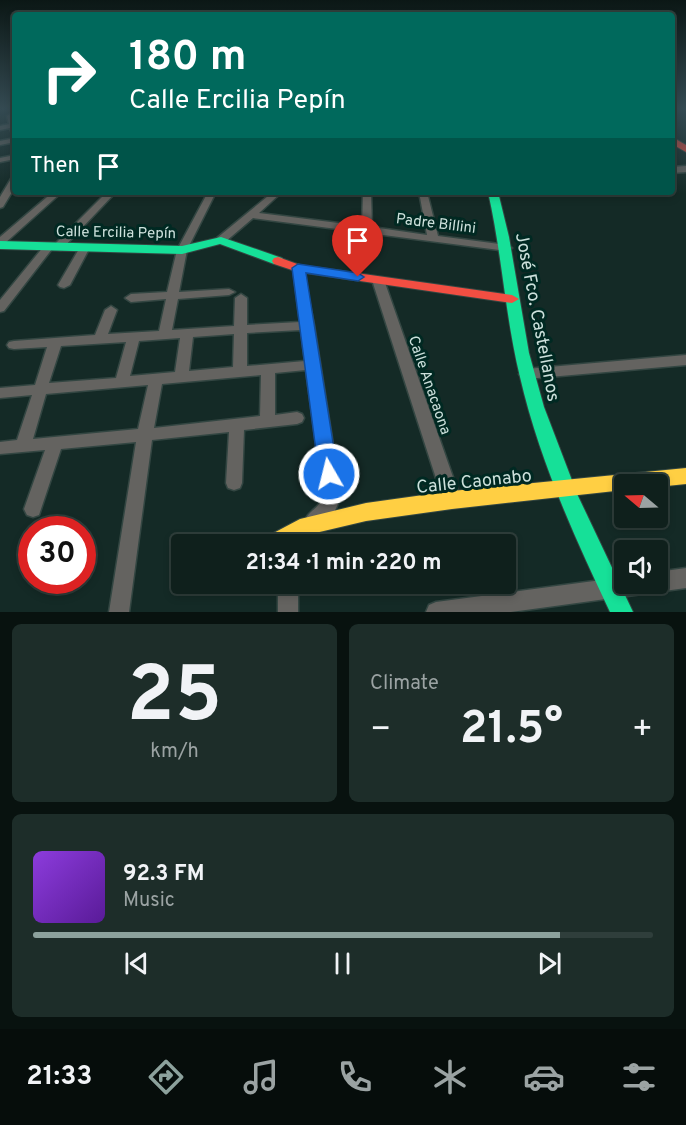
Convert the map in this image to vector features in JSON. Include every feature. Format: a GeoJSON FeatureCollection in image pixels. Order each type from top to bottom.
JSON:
{"type":"FeatureCollection","features":[{"type":"Feature","properties":{"kind":"street"},"geometry":{"type":"LineString","coordinates":[[0,205],[12,184]]}},
{"type":"Feature","properties":{"kind":"street"},"geometry":{"type":"LineString","coordinates":[[0,244],[55,195]]}},
{"type":"Feature","properties":{"kind":"street"},"geometry":{"type":"LineString","coordinates":[[0,308],[53,248],[109,195]]}},
{"type":"Feature","properties":{"kind":"street"},"geometry":{"type":"LineString","coordinates":[[164,336],[182,250],[210,195]]}},
{"type":"Feature","properties":{"kind":"street"},"geometry":{"type":"LineString","coordinates":[[222,240],[275,195]]}},
{"type":"Feature","properties":{"kind":"street"},"geometry":{"type":"LineString","coordinates":[[367,195],[367,230]]}},
{"type":"Feature","properties":{"kind":"street"},"geometry":{"type":"LineString","coordinates":[[424,195],[433,238]]}},
{"type":"Feature","properties":{"kind":"street","name":"José Fco. Castellanos"},"geometry":{"type":"LineString","coordinates":[[494,195],[512,271],[512,299],[526,374],[543,430],[566,489],[622,612]]}},
{"type":"Feature","properties":{"kind":"street","name":"Padre Billini"},"geometry":{"type":"LineString","coordinates":[[254,215],[507,248]]}},
{"type":"Feature","properties":{"kind":"street"},"geometry":{"type":"LineString","coordinates":[[222,240],[298,268],[512,299]]}},
{"type":"Feature","properties":{"kind":"street","name":"Calle Ercilia Pepín"},"geometry":{"type":"LineString","coordinates":[[0,244],[53,248],[182,250],[222,240]]}},
{"type":"Feature","properties":{"kind":"street"},"geometry":{"type":"LineString","coordinates":[[64,285],[84,249]]}},
{"type":"Feature","properties":{"kind":"street"},"geometry":{"type":"LineString","coordinates":[[298,268],[332,500],[328,509],[299,534]]}},
{"type":"Feature","properties":{"kind":"street","name":"Calle Anacaona"},"geometry":{"type":"LineString","coordinates":[[378,280],[452,500]]}},
{"type":"Feature","properties":{"kind":"street"},"geometry":{"type":"LineString","coordinates":[[131,298],[235,295],[242,329],[240,370]]}},
{"type":"Feature","properties":{"kind":"street"},"geometry":{"type":"LineString","coordinates":[[99,340],[111,310]]}},
{"type":"Feature","properties":{"kind":"street"},"geometry":{"type":"LineString","coordinates":[[14,345],[308,325]]}},
{"type":"Feature","properties":{"kind":"street"},"geometry":{"type":"LineString","coordinates":[[182,375],[187,334]]}},
{"type":"Feature","properties":{"kind":"street"},"geometry":{"type":"LineString","coordinates":[[122,380],[133,338]]}},
{"type":"Feature","properties":{"kind":"street"},"geometry":{"type":"LineString","coordinates":[[23,446],[55,343]]}},
{"type":"Feature","properties":{"kind":"street"},"geometry":{"type":"LineString","coordinates":[[526,374],[686,360]]}},
{"type":"Feature","properties":{"kind":"street"},"geometry":{"type":"LineString","coordinates":[[0,393],[122,380],[314,365]]}},
{"type":"Feature","properties":{"kind":"street"},"geometry":{"type":"LineString","coordinates":[[267,421],[268,369]]}},
{"type":"Feature","properties":{"kind":"street"},"geometry":{"type":"LineString","coordinates":[[118,612],[156,378]]}},
{"type":"Feature","properties":{"kind":"street"},"geometry":{"type":"LineString","coordinates":[[0,448],[297,418]]}},
{"type":"Feature","properties":{"kind":"street"},"geometry":{"type":"LineString","coordinates":[[234,483],[237,425]]}},
{"type":"Feature","properties":{"kind":"street"},"geometry":{"type":"LineString","coordinates":[[33,509],[55,443]]}},
{"type":"Feature","properties":{"kind":"street","name":"Calle Caonabo"},"geometry":{"type":"LineString","coordinates":[[294,534],[308,525],[366,512],[452,500],[686,476]]}},
{"type":"Feature","properties":{"kind":"street"},"geometry":{"type":"LineString","coordinates":[[668,580],[686,578]]}},
{"type":"Feature","properties":{"kind":"street"},"geometry":{"type":"LineString","coordinates":[[436,612],[614,589]]}},
{"type":"Feature","properties":{"kind":"street"},"geometry":{"type":"LineString","coordinates":[[288,594],[288,612]]}},
{"type":"Feature","properties":{"kind":"traffic: fast"},"geometry":{"type":"LineString","coordinates":[[494,195],[522,353],[545,437],[568,496],[622,612]]}},
{"type":"Feature","properties":{"kind":"traffic: fast"},"geometry":{"type":"LineString","coordinates":[[0,245],[182,250],[221,240],[278,261]]}},
{"type":"Feature","properties":{"kind":"traffic: slow"},"geometry":{"type":"LineString","coordinates":[[292,534],[307,526],[366,512],[452,500],[686,476]]}},
{"type":"Feature","properties":{"kind":"traffic: jam"},"geometry":{"type":"LineString","coordinates":[[675,142],[686,149]]}},
{"type":"Feature","properties":{"kind":"traffic: jam"},"geometry":{"type":"LineString","coordinates":[[278,261],[298,268],[512,299]]}},
{"type":"Feature","properties":{"kind":"route"},"geometry":{"type":"LineString","coordinates":[[329,474],[298,268],[358,277]]}}]}
